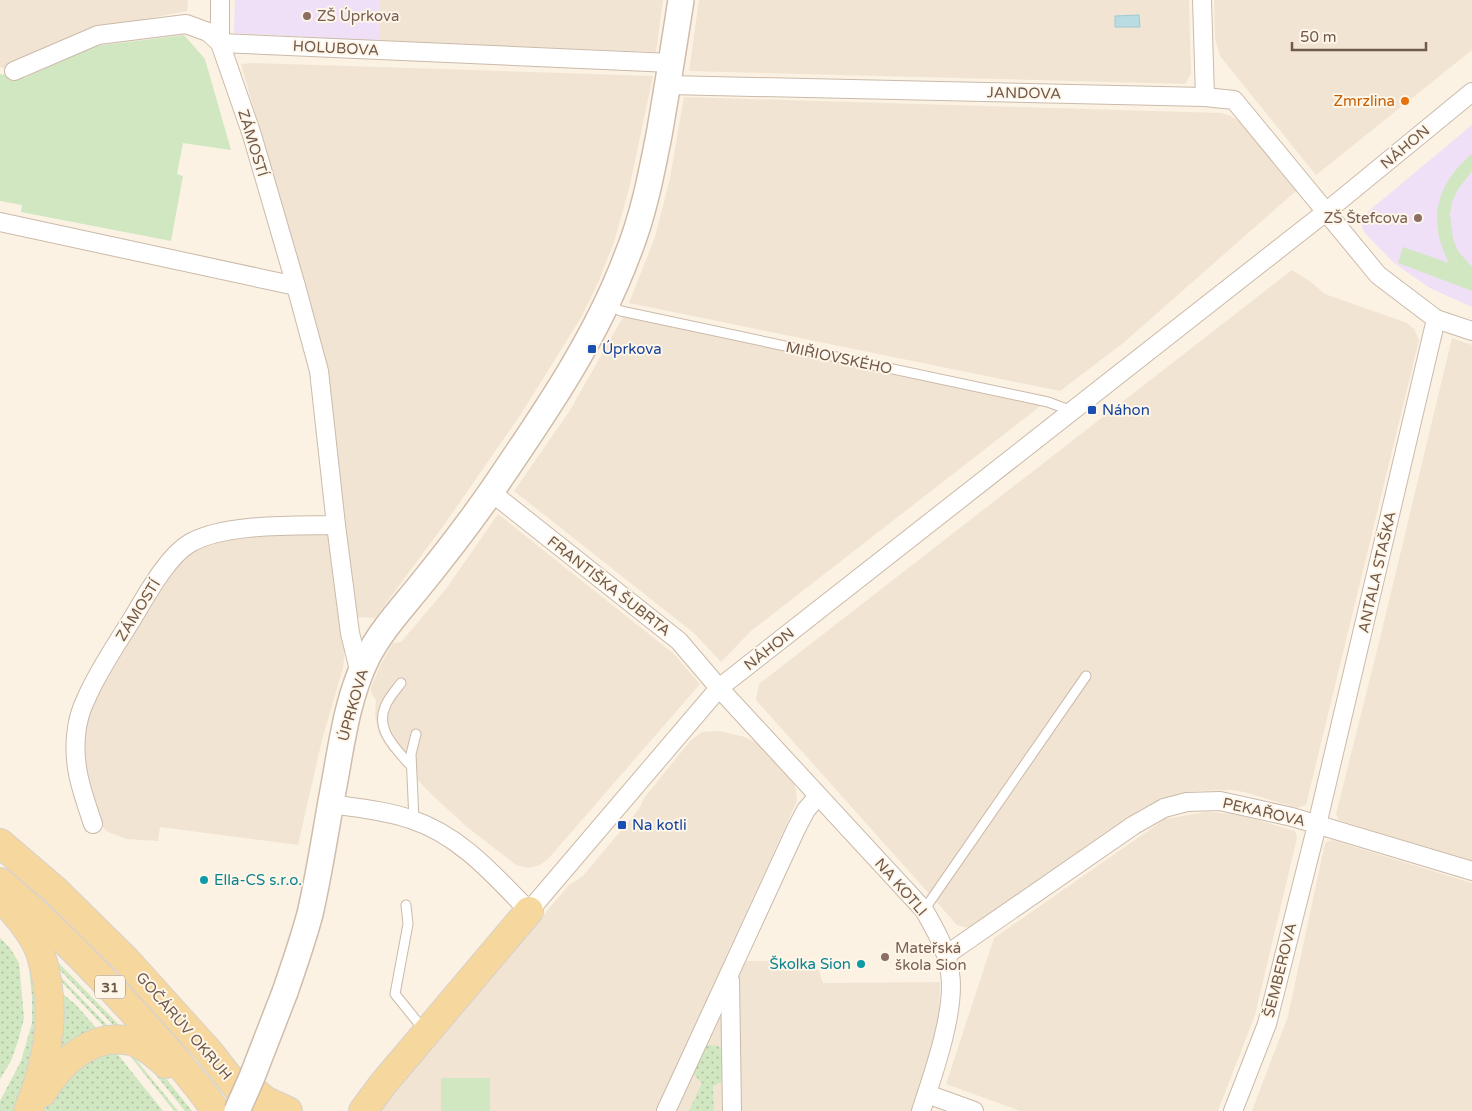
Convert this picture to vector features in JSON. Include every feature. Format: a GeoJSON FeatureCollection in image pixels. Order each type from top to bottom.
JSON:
{"type":"FeatureCollection","features":[{"type":"Feature","properties":{"kind":"main road","name":"GOČÁRŮV OKRUH"},"geometry":{"type":"LineString","coordinates":[[0,843],[56,891],[120,954],[210,1053],[255,1111]]}},
{"type":"Feature","properties":{"kind":"main road","name":"GOČÁRŮV OKRUH"},"geometry":{"type":"LineString","coordinates":[[0,882],[68,943],[113,990],[168,1050],[213,1106]]}},
{"type":"Feature","properties":{"kind":"main road"},"geometry":{"type":"LineString","coordinates":[[0,896],[23,923],[40,952],[50,1004],[50,1030],[46,1055],[29,1111]]}},
{"type":"Feature","properties":{"kind":"main road"},"geometry":{"type":"LineString","coordinates":[[363,1111],[383,1084],[529,911]]}},
{"type":"Feature","properties":{"kind":"main road"},"geometry":{"type":"LineString","coordinates":[[29,1111],[55,1073],[66,1062],[88,1046],[112,1040],[134,1042],[146,1048],[213,1106]]}},
{"type":"Feature","properties":{"kind":"main road"},"geometry":{"type":"LineString","coordinates":[[210,1053],[266,1101],[288,1111]]}},
{"type":"Feature","properties":{"kind":"main road"},"geometry":{"type":"LineString","coordinates":[[347,1111],[367,1098],[383,1084]]}},
{"type":"Feature","properties":{"kind":"street","name":"ZÁMOSTÍ"},"geometry":{"type":"LineString","coordinates":[[220,0],[220,43],[252,136],[319,372],[350,633],[360,674]]}},
{"type":"Feature","properties":{"kind":"street","name":"ÚPRKOVA"},"geometry":{"type":"LineString","coordinates":[[237,1111],[285,992],[310,914],[350,706],[360,674],[385,630],[491,492],[562,383],[607,305],[628,256],[651,177],[670,74],[681,0]]}},
{"type":"Feature","properties":{"kind":"street"},"geometry":{"type":"LineString","coordinates":[[1202,0],[1206,97]]}},
{"type":"Feature","properties":{"kind":"street"},"geometry":{"type":"LineString","coordinates":[[14,71],[98,35],[186,24],[208,32],[220,43]]}},
{"type":"Feature","properties":{"kind":"street","name":"HOLUBOVA"},"geometry":{"type":"LineString","coordinates":[[220,43],[670,74]]}},
{"type":"Feature","properties":{"kind":"street","name":"JANDOVA"},"geometry":{"type":"LineString","coordinates":[[670,74],[1206,97],[1234,100],[1378,275],[1436,319],[1472,331]]}},
{"type":"Feature","properties":{"kind":"street","name":"NÁHON"},"geometry":{"type":"LineString","coordinates":[[529,911],[719,688],[1327,212],[1472,92]]}},
{"type":"Feature","properties":{"kind":"street"},"geometry":{"type":"LineString","coordinates":[[0,222],[296,286]]}},
{"type":"Feature","properties":{"kind":"street","name":"ANTALA STAŠKA"},"geometry":{"type":"LineString","coordinates":[[1317,825],[1436,319]]}},
{"type":"Feature","properties":{"kind":"street","name":"FRANTIŠKA ŠUBRTA"},"geometry":{"type":"LineString","coordinates":[[491,492],[679,641],[719,688]]}},
{"type":"Feature","properties":{"kind":"street","name":"ZÁMOSTÍ"},"geometry":{"type":"LineString","coordinates":[[94,824],[78,777],[75,755],[79,717],[86,698],[107,660],[156,579],[180,551],[190,543],[208,535],[238,529],[336,525]]}},
{"type":"Feature","properties":{"kind":"street","name":"NA KOTLI"},"geometry":{"type":"LineString","coordinates":[[719,688],[924,910],[936,931],[946,955],[950,974],[949,1009],[940,1050],[921,1111]]}},
{"type":"Feature","properties":{"kind":"street"},"geometry":{"type":"LineString","coordinates":[[666,1111],[796,829],[806,810],[818,796]]}},
{"type":"Feature","properties":{"kind":"street","name":"PEKAŘOVA"},"geometry":{"type":"LineString","coordinates":[[946,955],[1134,825],[1164,808],[1187,802],[1220,801],[1292,817],[1472,871]]}},
{"type":"Feature","properties":{"kind":"street"},"geometry":{"type":"LineString","coordinates":[[331,804],[397,815],[414,820],[438,831],[460,844],[484,865],[529,911]]}},
{"type":"Feature","properties":{"kind":"street","name":"ŠEMBEROVA"},"geometry":{"type":"LineString","coordinates":[[1233,1111],[1267,1024],[1317,825]]}},
{"type":"Feature","properties":{"kind":"street"},"geometry":{"type":"LineString","coordinates":[[730,974],[732,1111]]}},
{"type":"Feature","properties":{"kind":"street"},"geometry":{"type":"LineString","coordinates":[[927,1094],[974,1111]]}},
{"type":"Feature","properties":{"kind":"lane","name":"MIŘIOVSKÉHO"},"geometry":{"type":"LineString","coordinates":[[607,305],[621,311],[1048,402],[1072,411]]}},
{"type":"Feature","properties":{"kind":"lane"},"geometry":{"type":"LineString","coordinates":[[924,910],[1086,676]]}},
{"type":"Feature","properties":{"kind":"lane"},"geometry":{"type":"LineString","coordinates":[[400,683],[385,706],[382,717],[388,739],[411,766]]}},
{"type":"Feature","properties":{"kind":"lane"},"geometry":{"type":"LineString","coordinates":[[414,820],[411,754],[416,734]]}},
{"type":"Feature","properties":{"kind":"lane"},"geometry":{"type":"LineString","coordinates":[[406,906],[408,924],[395,994],[426,1033]]}},
{"type":"Feature","properties":{"kind":"shaded area"},"geometry":{"type":"Polygon","coordinates":[[[0,0],[188,0],[187,11],[99,28],[8,69],[0,67],[0,0]]]}},
{"type":"Feature","properties":{"kind":"shaded area","name":"ZŠ Úprkova"},"geometry":{"type":"Polygon","coordinates":[[[235,0],[380,0],[379,41],[234,33],[235,0]]]}},
{"type":"Feature","properties":{"kind":"shaded area"},"geometry":{"type":"Polygon","coordinates":[[[380,0],[663,0],[656,52],[379,41],[380,0]]]}},
{"type":"Feature","properties":{"kind":"shaded area"},"geometry":{"type":"Polygon","coordinates":[[[699,0],[1189,0],[1191,74],[1185,84],[689,71],[699,0]]]}},
{"type":"Feature","properties":{"kind":"shaded area"},"geometry":{"type":"Polygon","coordinates":[[[1214,0],[1472,0],[1472,50],[1316,175],[1220,56],[1215,39],[1214,0]]]}},
{"type":"Feature","properties":{"kind":"shaded area"},"geometry":{"type":"Polygon","coordinates":[[[241,64],[653,76],[629,189],[614,242],[598,283],[582,316],[521,414],[444,525],[375,618],[353,617],[327,368],[241,64]]]}},
{"type":"Feature","properties":{"kind":"shaded area"},"geometry":{"type":"Polygon","coordinates":[[[684,97],[1221,113],[1231,116],[1240,122],[1296,191],[1122,344],[1060,391],[629,303],[655,237],[670,178],[684,97]]]}},
{"type":"Feature","properties":{"kind":"shaded area","name":"ZŠ Štefcova"},"geometry":{"type":"Polygon","coordinates":[[[1472,125],[1472,307],[1430,288],[1394,263],[1365,233],[1362,227],[1362,220],[1369,211],[1472,125]]]}},
{"type":"Feature","properties":{"kind":"shaded area"},"geometry":{"type":"Polygon","coordinates":[[[1292,270],[1325,294],[1407,323],[1414,329],[1419,340],[1306,805],[1297,808],[1231,790],[1194,791],[1160,801],[1144,807],[969,928],[957,925],[756,700],[759,684],[1292,270]]]}},
{"type":"Feature","properties":{"kind":"shaded area"},"geometry":{"type":"Polygon","coordinates":[[[623,317],[1043,404],[751,631],[721,662],[695,634],[514,491],[569,412],[623,317]]]}},
{"type":"Feature","properties":{"kind":"shaded area"},"geometry":{"type":"Polygon","coordinates":[[[1452,338],[1472,345],[1472,862],[1339,820],[1336,814],[1452,338]]]}},
{"type":"Feature","properties":{"kind":"shaded area"},"geometry":{"type":"Polygon","coordinates":[[[498,514],[674,654],[700,684],[548,859],[540,865],[529,868],[516,865],[467,827],[430,793],[389,750],[379,734],[375,716],[376,701],[370,690],[380,666],[393,643],[401,642],[446,589],[498,514]]]}},
{"type":"Feature","properties":{"kind":"shaded area"},"geometry":{"type":"Polygon","coordinates":[[[315,531],[331,536],[345,648],[343,668],[322,740],[298,845],[160,827],[158,841],[126,839],[106,831],[99,821],[85,779],[82,723],[170,570],[195,547],[231,535],[315,531]]]}},
{"type":"Feature","properties":{"kind":"shaded area"},"geometry":{"type":"Polygon","coordinates":[[[719,731],[745,737],[761,745],[791,776],[796,790],[797,801],[724,961],[802,961],[811,964],[819,971],[823,983],[940,982],[939,1022],[911,1111],[377,1111],[569,885],[583,876],[639,809],[644,798],[691,740],[702,732],[719,731]]]}},
{"type":"Feature","properties":{"kind":"shaded area"},"geometry":{"type":"Polygon","coordinates":[[[1206,812],[1236,814],[1295,831],[1297,838],[1255,1015],[1218,1111],[1020,1111],[946,1084],[994,938],[1165,819],[1206,812]]]}},
{"type":"Feature","properties":{"kind":"shaded area"},"geometry":{"type":"Polygon","coordinates":[[[1332,840],[1472,883],[1472,1111],[1252,1111],[1288,1016],[1325,843],[1332,840]]]}},
{"type":"Feature","properties":{"kind":"green space"},"geometry":{"type":"Polygon","coordinates":[[[184,35],[205,59],[231,150],[183,143],[177,174],[183,176],[171,241],[21,212],[22,205],[0,201],[0,74],[24,78],[95,46],[184,35]]]}},
{"type":"Feature","properties":{"kind":"green space"},"geometry":{"type":"Polygon","coordinates":[[[1472,154],[1472,171],[1459,188],[1452,202],[1450,215],[1453,239],[1458,251],[1472,267],[1472,291],[1398,263],[1403,247],[1449,263],[1438,232],[1439,204],[1450,178],[1472,154]]]}},
{"type":"Feature","properties":{"kind":"green space"},"geometry":{"type":"Polygon","coordinates":[[[0,938],[10,948],[19,963],[24,1018],[11,1061],[0,1079],[0,938]]]}},
{"type":"Feature","properties":{"kind":"green space"},"geometry":{"type":"Polygon","coordinates":[[[55,959],[121,1027],[118,1030],[51,961],[55,959]]]}},
{"type":"Feature","properties":{"kind":"green space"},"geometry":{"type":"Polygon","coordinates":[[[28,960],[34,969],[39,1045],[15,1111],[0,1111],[0,1101],[21,1061],[32,1023],[32,997],[28,960]]]}},
{"type":"Feature","properties":{"kind":"green space"},"geometry":{"type":"Polygon","coordinates":[[[54,970],[112,1030],[108,1031],[55,975],[54,970]]]}},
{"type":"Feature","properties":{"kind":"green space"},"geometry":{"type":"Polygon","coordinates":[[[61,992],[76,1005],[99,1031],[58,1051],[61,992]]]}},
{"type":"Feature","properties":{"kind":"green space"},"geometry":{"type":"Polygon","coordinates":[[[708,1045],[718,1046],[726,1052],[728,1079],[713,1086],[714,1111],[689,1111],[702,1083],[691,1071],[703,1048],[708,1045]]]}},
{"type":"Feature","properties":{"kind":"green space"},"geometry":{"type":"Polygon","coordinates":[[[115,1051],[163,1111],[44,1111],[58,1084],[87,1058],[115,1051]]]}},
{"type":"Feature","properties":{"kind":"green space"},"geometry":{"type":"Polygon","coordinates":[[[126,1051],[130,1052],[178,1111],[174,1111],[126,1051]]]}},
{"type":"Feature","properties":{"kind":"green space"},"geometry":{"type":"Polygon","coordinates":[[[138,1053],[164,1076],[192,1111],[185,1111],[138,1053]]]}},
{"type":"Feature","properties":{"kind":"green space"},"geometry":{"type":"Polygon","coordinates":[[[441,1078],[490,1078],[490,1111],[441,1111],[441,1078]]]}},
{"type":"Feature","properties":{"kind":"water"},"geometry":{"type":"Polygon","coordinates":[[[1139,15],[1140,27],[1115,27],[1115,16],[1139,15]]]}},
{"type":"Feature","properties":{"kind":"place","name":"ZŠ Úprkova"},"geometry":{"type":"Point","coordinates":[307,16]}},
{"type":"Feature","properties":{"kind":"place","name":"Zmrzlina"},"geometry":{"type":"Point","coordinates":[1405,101]}},
{"type":"Feature","properties":{"kind":"place","name":"ZŠ Štefcova"},"geometry":{"type":"Point","coordinates":[1418,218]}},
{"type":"Feature","properties":{"kind":"place","name":"Úprkova"},"geometry":{"type":"Point","coordinates":[592,349]}},
{"type":"Feature","properties":{"kind":"place","name":"Náhon"},"geometry":{"type":"Point","coordinates":[1092,410]}},
{"type":"Feature","properties":{"kind":"place","name":"Na kotli"},"geometry":{"type":"Point","coordinates":[622,825]}},
{"type":"Feature","properties":{"kind":"place","name":"Ella-CS s.r.o."},"geometry":{"type":"Point","coordinates":[204,880]}},
{"type":"Feature","properties":{"kind":"place","name":"Mateřská škola Sion"},"geometry":{"type":"Point","coordinates":[885,957]}},
{"type":"Feature","properties":{"kind":"place","name":"Školka Sion"},"geometry":{"type":"Point","coordinates":[861,964]}}]}
